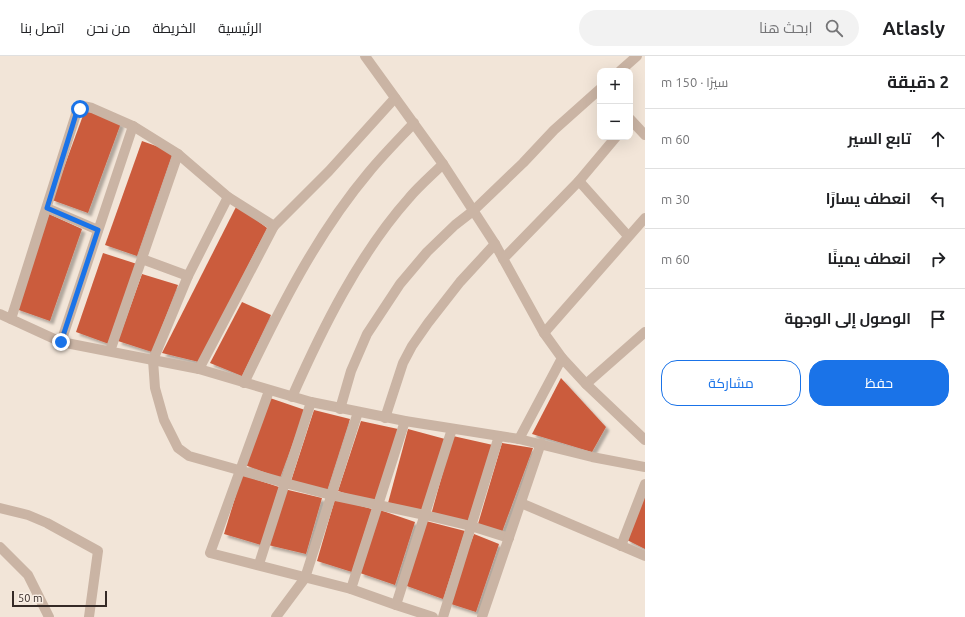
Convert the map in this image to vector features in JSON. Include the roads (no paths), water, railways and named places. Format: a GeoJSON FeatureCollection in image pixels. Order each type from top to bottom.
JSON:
{"type":"FeatureCollection","features":[{"type":"Feature","properties":{"kind":"street"},"geometry":{"type":"LineString","coordinates":[[365,56],[443,164],[495,244],[544,333],[562,358],[586,384],[645,440]]}},
{"type":"Feature","properties":{"kind":"street"},"geometry":{"type":"LineString","coordinates":[[623,68],[637,56]]}},
{"type":"Feature","properties":{"kind":"street"},"geometry":{"type":"LineString","coordinates":[[340,409],[359,351],[378,316],[400,284],[427,252],[455,225],[473,211],[523,163],[554,130],[597,92]]}},
{"type":"Feature","properties":{"kind":"street"},"geometry":{"type":"LineString","coordinates":[[199,369],[274,226],[329,171],[396,98]]}},
{"type":"Feature","properties":{"kind":"street"},"geometry":{"type":"LineString","coordinates":[[274,226],[228,197],[178,154],[133,126],[92,108],[83,106],[77,111],[47,208],[4,318],[61,342],[199,369],[269,391],[340,409],[405,422],[519,438],[592,457],[645,467]]}},
{"type":"Feature","properties":{"kind":"street"},"geometry":{"type":"LineString","coordinates":[[633,122],[645,135]]}},
{"type":"Feature","properties":{"kind":"street"},"geometry":{"type":"LineString","coordinates":[[244,383],[269,330],[291,289],[339,213],[369,172],[414,123]]}},
{"type":"Feature","properties":{"kind":"street"},"geometry":{"type":"LineString","coordinates":[[61,342],[133,126]]}},
{"type":"Feature","properties":{"kind":"street"},"geometry":{"type":"LineString","coordinates":[[503,259],[579,181],[613,140]]}},
{"type":"Feature","properties":{"kind":"street"},"geometry":{"type":"LineString","coordinates":[[110,351],[178,154]]}},
{"type":"Feature","properties":{"kind":"street"},"geometry":{"type":"LineString","coordinates":[[292,397],[314,347],[354,276],[376,241],[409,197],[443,164]]}},
{"type":"Feature","properties":{"kind":"street"},"geometry":{"type":"LineString","coordinates":[[579,181],[628,236]]}},
{"type":"Feature","properties":{"kind":"street"},"geometry":{"type":"LineString","coordinates":[[228,197],[188,276],[153,360],[153,381],[158,401],[164,420],[178,448],[189,456],[240,471],[331,495],[471,526],[509,538]]}},
{"type":"Feature","properties":{"kind":"street"},"geometry":{"type":"LineString","coordinates":[[47,208],[98,230]]}},
{"type":"Feature","properties":{"kind":"street"},"geometry":{"type":"LineString","coordinates":[[544,333],[645,218]]}},
{"type":"Feature","properties":{"kind":"street"},"geometry":{"type":"LineString","coordinates":[[385,418],[403,363],[412,346],[460,282],[495,244]]}},
{"type":"Feature","properties":{"kind":"street"},"geometry":{"type":"LineString","coordinates":[[142,259],[188,276]]}},
{"type":"Feature","properties":{"kind":"street"},"geometry":{"type":"LineString","coordinates":[[586,384],[645,332]]}},
{"type":"Feature","properties":{"kind":"street"},"geometry":{"type":"LineString","coordinates":[[519,438],[562,358]]}},
{"type":"Feature","properties":{"kind":"street"},"geometry":{"type":"LineString","coordinates":[[269,391],[210,553],[259,564],[305,578],[350,589],[433,617]]}},
{"type":"Feature","properties":{"kind":"street"},"geometry":{"type":"LineString","coordinates":[[259,564],[311,402]]}},
{"type":"Feature","properties":{"kind":"street"},"geometry":{"type":"LineString","coordinates":[[276,617],[305,578],[358,412]]}},
{"type":"Feature","properties":{"kind":"street"},"geometry":{"type":"LineString","coordinates":[[350,589],[405,422]]}},
{"type":"Feature","properties":{"kind":"street"},"geometry":{"type":"LineString","coordinates":[[396,605],[452,429]]}},
{"type":"Feature","properties":{"kind":"street"},"geometry":{"type":"LineString","coordinates":[[443,617],[499,436]]}},
{"type":"Feature","properties":{"kind":"street"},"geometry":{"type":"LineString","coordinates":[[482,617],[541,443]]}},
{"type":"Feature","properties":{"kind":"street"},"geometry":{"type":"LineString","coordinates":[[621,546],[645,484]]}},
{"type":"Feature","properties":{"kind":"street"},"geometry":{"type":"LineString","coordinates":[[521,503],[645,556]]}},
{"type":"Feature","properties":{"kind":"street"},"geometry":{"type":"LineString","coordinates":[[0,508],[28,515],[47,523],[98,551],[89,617]]}},
{"type":"Feature","properties":{"kind":"street"},"geometry":{"type":"LineString","coordinates":[[0,547],[28,575],[50,617]]}}]}
